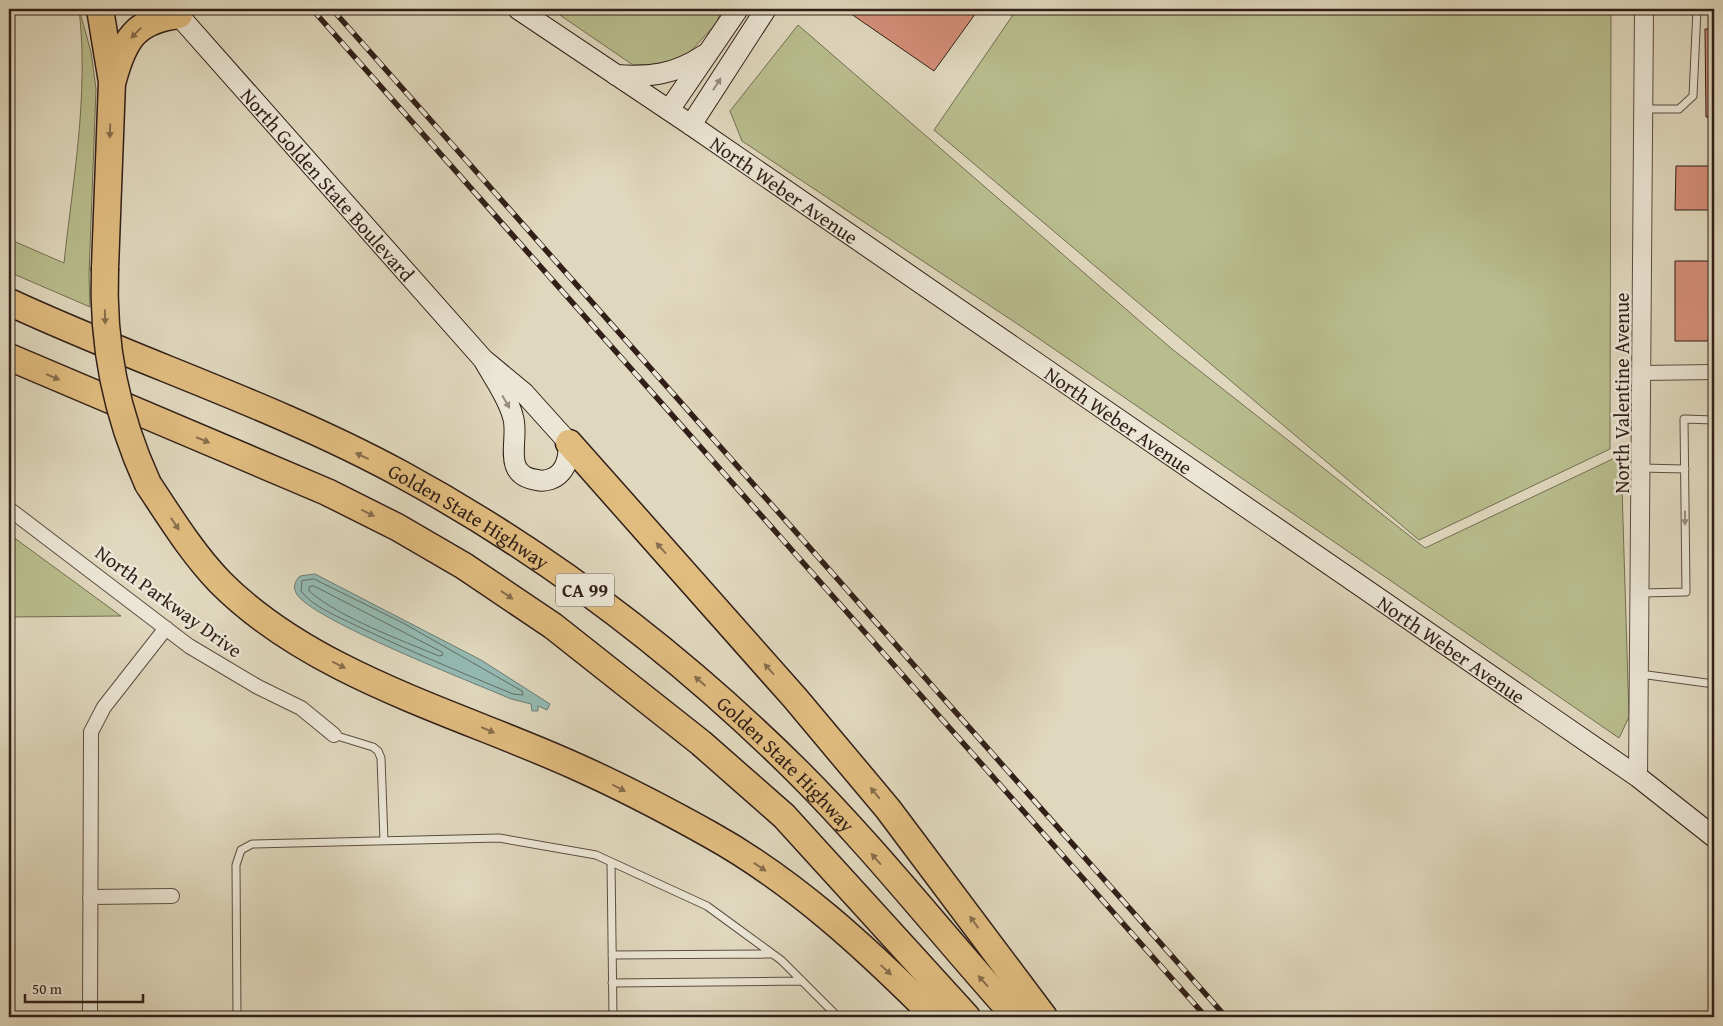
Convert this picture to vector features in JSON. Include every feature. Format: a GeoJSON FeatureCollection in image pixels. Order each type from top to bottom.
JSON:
{"type":"FeatureCollection","features":[{"type":"Feature","properties":{"kind":"highway"},"geometry":{"type":"LineString","coordinates":[[100,9],[112,82],[105,268],[105,325],[111,376],[120,414],[148,484],[190,546],[220,582],[296,642],[341,667],[575,766],[711,835],[816,907],[867,952],[935,1017]]}},
{"type":"Feature","properties":{"kind":"highway"},"geometry":{"type":"LineString","coordinates":[[112,82],[119,58],[136,30],[148,22],[176,12]]}},
{"type":"Feature","properties":{"kind":"highway","name":"Golden State Highway"},"geometry":{"type":"LineString","coordinates":[[9,302],[297,425],[398,473],[486,523],[569,577],[654,641],[726,704],[800,774],[1016,1017]]}},
{"type":"Feature","properties":{"kind":"highway","name":"Golden State Highway"},"geometry":{"type":"LineString","coordinates":[[9,357],[319,489],[380,519],[464,566],[553,626],[701,743],[784,816],[967,1017]]}},
{"type":"Feature","properties":{"kind":"highway"},"geometry":{"type":"LineString","coordinates":[[569,443],[795,698],[888,809],[1044,1017]]}},
{"type":"Feature","properties":{"kind":"main road","name":"North Weber Avenue"},"geometry":{"type":"LineString","coordinates":[[518,9],[691,125],[1638,777],[1714,837]]}},
{"type":"Feature","properties":{"kind":"main road"},"geometry":{"type":"LineString","coordinates":[[669,110],[738,9]]}},
{"type":"Feature","properties":{"kind":"main road"},"geometry":{"type":"LineString","coordinates":[[691,125],[766,9]]}},
{"type":"Feature","properties":{"kind":"main road","name":"North Golden State Boulevard"},"geometry":{"type":"LineString","coordinates":[[176,12],[483,359],[524,393],[569,443],[567,461],[556,477],[537,480],[519,471],[513,459],[515,432],[513,416],[483,359]]}},
{"type":"Feature","properties":{"kind":"main road"},"geometry":{"type":"LineString","coordinates":[[615,75],[641,77],[663,74],[692,63],[710,51]]}},
{"type":"Feature","properties":{"kind":"street","name":"North Valentine Avenue"},"geometry":{"type":"LineString","coordinates":[[1638,777],[1644,9]]}},
{"type":"Feature","properties":{"kind":"street"},"geometry":{"type":"LineString","coordinates":[[1642,373],[1714,372]]}},
{"type":"Feature","properties":{"kind":"street","name":"North Parkway Drive"},"geometry":{"type":"LineString","coordinates":[[9,509],[189,646],[225,668],[301,708],[334,735]]}},
{"type":"Feature","properties":{"kind":"street"},"geometry":{"type":"LineString","coordinates":[[90,1017],[91,732],[104,707],[166,628]]}},
{"type":"Feature","properties":{"kind":"street"},"geometry":{"type":"LineString","coordinates":[[90,896],[172,896]]}},
{"type":"Feature","properties":{"kind":"lane"},"geometry":{"type":"LineString","coordinates":[[1644,109],[1679,108],[1693,96],[1697,9]]}},
{"type":"Feature","properties":{"kind":"lane"},"geometry":{"type":"LineString","coordinates":[[1640,593],[1686,592],[1684,419],[1714,420]]}},
{"type":"Feature","properties":{"kind":"lane"},"geometry":{"type":"LineString","coordinates":[[1641,468],[1685,469]]}},
{"type":"Feature","properties":{"kind":"lane"},"geometry":{"type":"LineString","coordinates":[[1640,674],[1714,684]]}},
{"type":"Feature","properties":{"kind":"lane"},"geometry":{"type":"LineString","coordinates":[[334,735],[373,747],[378,751],[381,758],[384,841]]}},
{"type":"Feature","properties":{"kind":"lane"},"geometry":{"type":"LineString","coordinates":[[237,1017],[236,866],[241,850],[252,844],[499,838],[596,855],[707,906],[772,954],[838,1017]]}},
{"type":"Feature","properties":{"kind":"lane"},"geometry":{"type":"LineString","coordinates":[[611,862],[613,1017]]}},
{"type":"Feature","properties":{"kind":"lane"},"geometry":{"type":"LineString","coordinates":[[612,955],[772,954]]}},
{"type":"Feature","properties":{"kind":"lane"},"geometry":{"type":"LineString","coordinates":[[612,984],[802,981]]}},
{"type":"Feature","properties":{"kind":"green space"},"geometry":{"type":"Polygon","coordinates":[[[79,9],[91,52],[96,89],[89,275],[90,307],[9,272],[9,239],[64,263],[81,105],[82,41],[79,9]]]}},
{"type":"Feature","properties":{"kind":"green space"},"geometry":{"type":"Polygon","coordinates":[[[551,9],[722,9],[716,24],[688,54],[664,64],[633,65],[551,9]]]}},
{"type":"Feature","properties":{"kind":"green space"},"geometry":{"type":"Polygon","coordinates":[[[1017,9],[1611,9],[1610,449],[1419,540],[934,130],[1017,9]]]}},
{"type":"Feature","properties":{"kind":"green space"},"geometry":{"type":"Polygon","coordinates":[[[798,25],[1172,349],[1425,548],[1621,455],[1629,717],[1619,738],[1025,329],[742,141],[730,111],[798,25]]]}},
{"type":"Feature","properties":{"kind":"green space"},"geometry":{"type":"Polygon","coordinates":[[[9,534],[121,616],[9,617],[9,534]]]}},
{"type":"Feature","properties":{"kind":"water"},"geometry":{"type":"Polygon","coordinates":[[[315,574],[481,660],[550,704],[547,710],[538,706],[538,711],[532,711],[531,704],[511,699],[431,666],[330,618],[308,604],[296,593],[295,584],[300,576],[315,574]]]}},
{"type":"Feature","properties":{"kind":"building"},"geometry":{"type":"Polygon","coordinates":[[[844,9],[975,9],[978,10],[934,71],[844,9]]]}},
{"type":"Feature","properties":{"kind":"building"},"geometry":{"type":"Polygon","coordinates":[[[1705,29],[1714,29],[1714,117],[1706,117],[1705,29]]]}},
{"type":"Feature","properties":{"kind":"building"},"geometry":{"type":"Polygon","coordinates":[[[1676,166],[1714,166],[1714,210],[1675,210],[1676,166]]]}},
{"type":"Feature","properties":{"kind":"building"},"geometry":{"type":"Polygon","coordinates":[[[1675,261],[1714,261],[1714,341],[1675,341],[1675,261]]]}},
{"type":"Feature","properties":{"kind":"railway"},"geometry":{"type":"LineString","coordinates":[[312,9],[1206,1017]]}},
{"type":"Feature","properties":{"kind":"railway"},"geometry":{"type":"LineString","coordinates":[[332,9],[1226,1017]]}}]}
